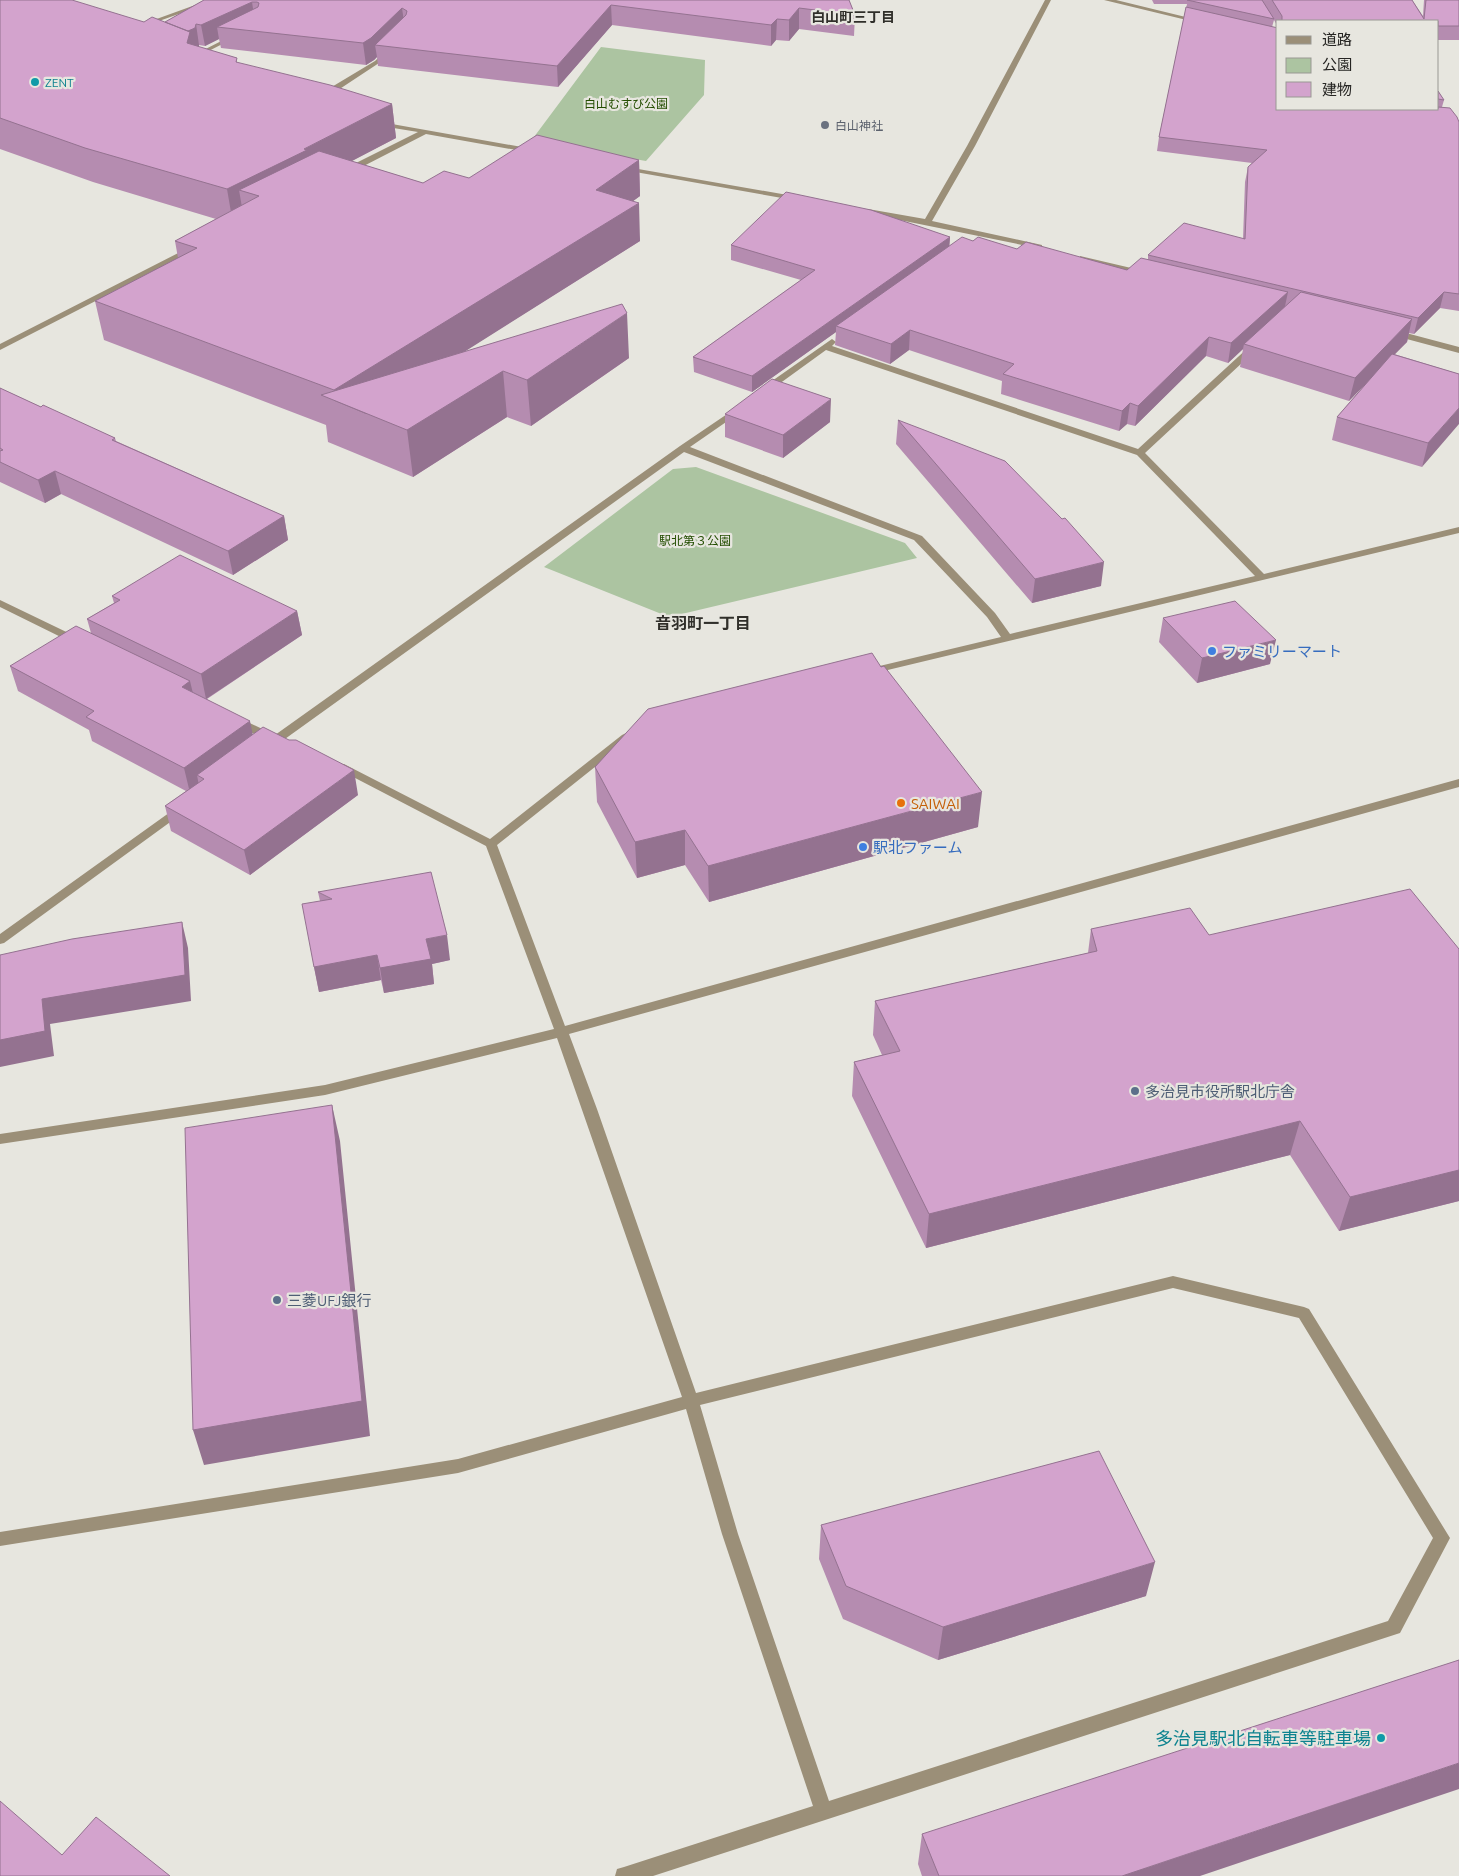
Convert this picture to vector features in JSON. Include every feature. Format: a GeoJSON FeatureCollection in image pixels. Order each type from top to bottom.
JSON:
{"type":"FeatureCollection","features":[{"type":"Feature","properties":{"kind":"street"},"geometry":{"type":"LineString","coordinates":[[133,29],[215,0]]}},
{"type":"Feature","properties":{"kind":"street"},"geometry":{"type":"LineString","coordinates":[[927,222],[971,146],[1048,0]]}},
{"type":"Feature","properties":{"kind":"street"},"geometry":{"type":"LineString","coordinates":[[1107,0],[1211,24]]}},
{"type":"Feature","properties":{"kind":"street"},"geometry":{"type":"LineString","coordinates":[[190,58],[241,33]]}},
{"type":"Feature","properties":{"kind":"street"},"geometry":{"type":"LineString","coordinates":[[319,99],[377,62],[394,44]]}},
{"type":"Feature","properties":{"kind":"street"},"geometry":{"type":"LineString","coordinates":[[182,55],[199,61]]}},
{"type":"Feature","properties":{"kind":"street"},"geometry":{"type":"LineString","coordinates":[[371,122],[423,133],[538,152]]}},
{"type":"Feature","properties":{"kind":"street"},"geometry":{"type":"LineString","coordinates":[[335,177],[423,133]]}},
{"type":"Feature","properties":{"kind":"street"},"geometry":{"type":"LineString","coordinates":[[612,166],[809,201]]}},
{"type":"Feature","properties":{"kind":"street"},"geometry":{"type":"LineString","coordinates":[[858,210],[927,222],[1049,250]]}},
{"type":"Feature","properties":{"kind":"street"},"geometry":{"type":"LineString","coordinates":[[975,240],[982,234]]}},
{"type":"Feature","properties":{"kind":"street"},"geometry":{"type":"LineString","coordinates":[[0,347],[203,244]]}},
{"type":"Feature","properties":{"kind":"street"},"geometry":{"type":"LineString","coordinates":[[1077,257],[1153,275]]}},
{"type":"Feature","properties":{"kind":"street"},"geometry":{"type":"LineString","coordinates":[[1379,329],[1459,350]]}},
{"type":"Feature","properties":{"kind":"street"},"geometry":{"type":"LineString","coordinates":[[260,751],[842,336]]}},
{"type":"Feature","properties":{"kind":"street"},"geometry":{"type":"LineString","coordinates":[[1140,453],[1260,342]]}},
{"type":"Feature","properties":{"kind":"street"},"geometry":{"type":"LineString","coordinates":[[826,347],[1140,453],[1261,576]]}},
{"type":"Feature","properties":{"kind":"street"},"geometry":{"type":"LineString","coordinates":[[683,448],[918,538],[991,615],[1008,637]]}},
{"type":"Feature","properties":{"kind":"street"},"geometry":{"type":"LineString","coordinates":[[862,673],[1459,530]]}},
{"type":"Feature","properties":{"kind":"street"},"geometry":{"type":"LineString","coordinates":[[0,603],[89,647]]}},
{"type":"Feature","properties":{"kind":"street"},"geometry":{"type":"LineString","coordinates":[[231,717],[275,740],[294,744]]}},
{"type":"Feature","properties":{"kind":"street"},"geometry":{"type":"LineString","coordinates":[[491,844],[637,728]]}},
{"type":"Feature","properties":{"kind":"street"},"geometry":{"type":"LineString","coordinates":[[329,761],[491,844],[590,1108],[691,1401],[733,1544],[824,1812]]}},
{"type":"Feature","properties":{"kind":"street"},"geometry":{"type":"LineString","coordinates":[[0,1139],[325,1090],[560,1032],[1459,783]]}},
{"type":"Feature","properties":{"kind":"street"},"geometry":{"type":"LineString","coordinates":[[0,940],[189,802]]}},
{"type":"Feature","properties":{"kind":"street"},"geometry":{"type":"LineString","coordinates":[[0,1539],[458,1466],[691,1401],[1172,1282],[1304,1313],[1442,1538],[1394,1628],[624,1876]]}},
{"type":"Feature","properties":{"kind":"green space","name":"白山むすび公園"},"geometry":{"type":"Polygon","coordinates":[[[601,47],[705,60],[704,95],[646,161],[531,141],[601,47]]]}},
{"type":"Feature","properties":{"kind":"green space","name":"駅北第３公園"},"geometry":{"type":"Polygon","coordinates":[[[696,467],[905,543],[917,558],[669,617],[544,567],[673,469],[696,467]]]}},
{"type":"Feature","properties":{"kind":"building"},"geometry":{"type":"Polygon","coordinates":[[[0,0],[72,0],[144,22],[152,17],[190,32],[187,43],[237,58],[236,62],[330,85],[392,104],[304,149],[307,150],[227,189],[85,148],[0,118],[0,0]]]}},
{"type":"Feature","properties":{"kind":"building"},"geometry":{"type":"Polygon","coordinates":[[[204,0],[849,0],[855,15],[799,8],[789,20],[777,19],[771,25],[611,5],[557,66],[375,45],[406,15],[407,11],[402,8],[371,38],[363,43],[217,27],[258,7],[259,3],[257,2],[252,2],[201,25],[196,24],[195,28],[188,31],[165,22],[204,0]]]}},
{"type":"Feature","properties":{"kind":"building"},"geometry":{"type":"Polygon","coordinates":[[[1187,0],[1262,0],[1274,19],[1187,0]]]}},
{"type":"Feature","properties":{"kind":"building"},"geometry":{"type":"Polygon","coordinates":[[[1272,0],[1412,0],[1424,19],[1426,0],[1459,0],[1459,26],[1439,26],[1439,20],[1282,20],[1282,16],[1272,0]]]}},
{"type":"Feature","properties":{"kind":"building"},"geometry":{"type":"Polygon","coordinates":[[[1186,7],[1276,28],[1276,110],[1439,110],[1439,107],[1450,108],[1459,122],[1459,294],[1444,292],[1418,318],[1148,255],[1184,223],[1245,239],[1248,167],[1267,150],[1159,137],[1186,7]]]}},
{"type":"Feature","properties":{"kind":"building"},"geometry":{"type":"Polygon","coordinates":[[[1439,92],[1444,100],[1439,99],[1439,92]]]}},
{"type":"Feature","properties":{"kind":"building"},"geometry":{"type":"Polygon","coordinates":[[[537,135],[639,160],[596,190],[639,203],[334,390],[95,301],[197,248],[175,241],[259,196],[239,190],[319,151],[423,183],[444,171],[469,178],[537,135]]]}},
{"type":"Feature","properties":{"kind":"building"},"geometry":{"type":"Polygon","coordinates":[[[786,192],[871,210],[950,237],[752,376],[693,357],[815,270],[731,245],[786,192]]]}},
{"type":"Feature","properties":{"kind":"building"},"geometry":{"type":"Polygon","coordinates":[[[962,237],[973,241],[978,237],[1017,249],[1026,242],[1127,270],[1141,258],[1288,292],[1231,343],[1209,337],[1138,406],[1130,403],[1122,411],[1003,374],[1014,364],[910,330],[891,344],[836,326],[962,237]]]}},
{"type":"Feature","properties":{"kind":"building"},"geometry":{"type":"Polygon","coordinates":[[[1301,292],[1412,319],[1355,378],[1244,344],[1301,292]]]}},
{"type":"Feature","properties":{"kind":"building"},"geometry":{"type":"Polygon","coordinates":[[[622,304],[627,313],[527,380],[503,371],[407,430],[321,395],[622,304]]]}},
{"type":"Feature","properties":{"kind":"building"},"geometry":{"type":"Polygon","coordinates":[[[1392,354],[1459,374],[1459,408],[1428,443],[1337,417],[1392,354]]]}},
{"type":"Feature","properties":{"kind":"building"},"geometry":{"type":"Polygon","coordinates":[[[772,379],[831,399],[783,435],[725,414],[772,379]]]}},
{"type":"Feature","properties":{"kind":"building"},"geometry":{"type":"Polygon","coordinates":[[[0,388],[41,407],[43,405],[115,438],[112,440],[284,516],[228,551],[55,471],[38,480],[0,462],[0,451],[3,450],[0,448],[0,388]]]}},
{"type":"Feature","properties":{"kind":"building"},"geometry":{"type":"Polygon","coordinates":[[[898,420],[1005,461],[1062,519],[1065,518],[1104,562],[1035,579],[898,420]]]}},
{"type":"Feature","properties":{"kind":"building"},"geometry":{"type":"Polygon","coordinates":[[[180,555],[297,611],[201,674],[87,619],[120,600],[112,596],[180,555]]]}},
{"type":"Feature","properties":{"kind":"building"},"geometry":{"type":"Polygon","coordinates":[[[1235,601],[1276,640],[1202,658],[1163,618],[1235,601]]]}},
{"type":"Feature","properties":{"kind":"building"},"geometry":{"type":"Polygon","coordinates":[[[76,626],[190,681],[182,687],[250,721],[184,768],[86,717],[94,711],[10,666],[76,626]]]}},
{"type":"Feature","properties":{"kind":"building"},"geometry":{"type":"Polygon","coordinates":[[[872,653],[881,667],[884,666],[982,792],[708,866],[685,830],[635,842],[595,767],[648,709],[872,653]]]}},
{"type":"Feature","properties":{"kind":"building"},"geometry":{"type":"Polygon","coordinates":[[[263,727],[289,740],[296,740],[354,770],[244,850],[165,806],[204,779],[197,775],[263,727]]]}},
{"type":"Feature","properties":{"kind":"building"},"geometry":{"type":"Polygon","coordinates":[[[431,872],[447,935],[426,939],[431,959],[380,968],[377,955],[314,967],[302,904],[332,899],[318,892],[431,872]]]}},
{"type":"Feature","properties":{"kind":"building","name":"多治見市役所駅北庁舎"},"geometry":{"type":"Polygon","coordinates":[[[1410,889],[1459,949],[1459,1170],[1350,1197],[1300,1121],[929,1214],[854,1062],[900,1051],[875,1001],[1097,951],[1091,929],[1190,908],[1209,935],[1410,889]]]}},
{"type":"Feature","properties":{"kind":"building"},"geometry":{"type":"Polygon","coordinates":[[[182,922],[185,975],[42,999],[45,1031],[0,1040],[0,955],[72,939],[182,922]]]}},
{"type":"Feature","properties":{"kind":"building","name":"三菱UFJ銀行"},"geometry":{"type":"Polygon","coordinates":[[[332,1105],[362,1401],[193,1430],[185,1128],[332,1105]]]}},
{"type":"Feature","properties":{"kind":"building"},"geometry":{"type":"Polygon","coordinates":[[[1099,1451],[1155,1562],[943,1627],[846,1586],[821,1525],[1099,1451]]]}},
{"type":"Feature","properties":{"kind":"building","name":"多治見駅北自転車等駐車場"},"geometry":{"type":"Polygon","coordinates":[[[1459,1660],[1459,1763],[1122,1876],[939,1876],[922,1834],[1459,1660]]]}},
{"type":"Feature","properties":{"kind":"building"},"geometry":{"type":"Polygon","coordinates":[[[0,1801],[62,1855],[96,1817],[170,1876],[0,1876],[0,1801]]]}},
{"type":"Feature","properties":{"kind":"place","name":"ZENT"},"geometry":{"type":"Point","coordinates":[35,82]}},
{"type":"Feature","properties":{"kind":"place","name":"白山神社"},"geometry":{"type":"Point","coordinates":[825,125]}},
{"type":"Feature","properties":{"kind":"place","name":"ファミリーマート"},"geometry":{"type":"Point","coordinates":[1212,651]}},
{"type":"Feature","properties":{"kind":"place","name":"SAIWAI"},"geometry":{"type":"Point","coordinates":[901,803]}},
{"type":"Feature","properties":{"kind":"place","name":"駅北ファーム"},"geometry":{"type":"Point","coordinates":[863,847]}},
{"type":"Feature","properties":{"kind":"place","name":"多治見市役所駅北庁舎"},"geometry":{"type":"Point","coordinates":[1135,1091]}},
{"type":"Feature","properties":{"kind":"place","name":"三菱UFJ銀行"},"geometry":{"type":"Point","coordinates":[277,1300]}},
{"type":"Feature","properties":{"kind":"place","name":"多治見駅北自転車等駐車場"},"geometry":{"type":"Point","coordinates":[1381,1738]}},
{"type":"Feature","properties":{"kind":"district","name":"白山町三丁目"},"geometry":{"type":"Point","coordinates":[853,17]}},
{"type":"Feature","properties":{"kind":"district","name":"音羽町一丁目"},"geometry":{"type":"Point","coordinates":[703,623]}}]}
